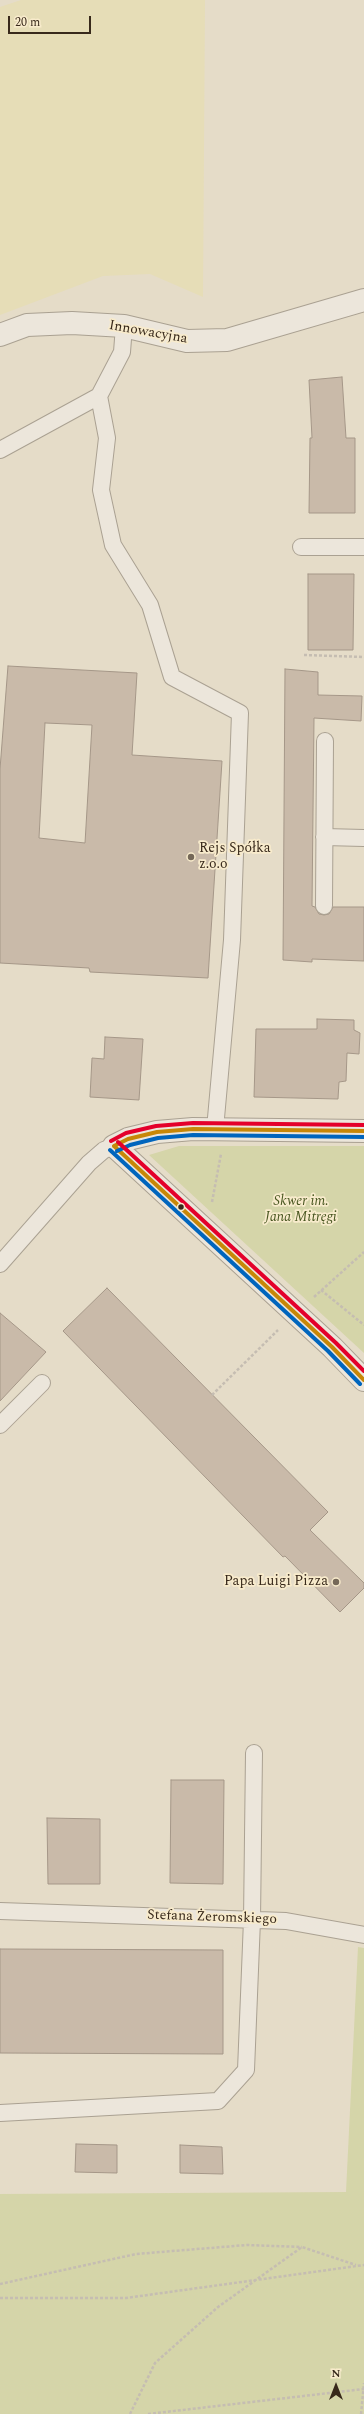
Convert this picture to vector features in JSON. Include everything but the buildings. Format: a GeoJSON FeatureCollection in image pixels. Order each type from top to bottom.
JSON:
{"type":"FeatureCollection","features":[{"type":"Feature","properties":{"kind":"street","name":"Innowacyjna"},"geometry":{"type":"LineString","coordinates":[[0,335],[27,325],[72,323],[124,326],[187,341],[227,340],[364,300]]}},
{"type":"Feature","properties":{"kind":"street"},"geometry":{"type":"LineString","coordinates":[[364,1132],[221,1130],[157,1132],[128,1139],[114,1146],[296,1313],[364,1380]]}},
{"type":"Feature","properties":{"kind":"lane"},"geometry":{"type":"LineString","coordinates":[[0,450],[99,396],[122,352],[124,326]]}},
{"type":"Feature","properties":{"kind":"lane"},"geometry":{"type":"LineString","coordinates":[[99,396],[107,438],[101,490],[113,545],[150,605],[172,677],[240,713],[232,940],[221,1130]]}},
{"type":"Feature","properties":{"kind":"lane"},"geometry":{"type":"LineString","coordinates":[[301,547],[364,547]]}},
{"type":"Feature","properties":{"kind":"lane"},"geometry":{"type":"LineString","coordinates":[[324,741],[324,906]]}},
{"type":"Feature","properties":{"kind":"lane"},"geometry":{"type":"LineString","coordinates":[[324,837],[364,838]]}},
{"type":"Feature","properties":{"kind":"lane"},"geometry":{"type":"LineString","coordinates":[[0,1264],[89,1163],[104,1150],[114,1146]]}},
{"type":"Feature","properties":{"kind":"lane"},"geometry":{"type":"LineString","coordinates":[[0,1425],[42,1383]]}},
{"type":"Feature","properties":{"kind":"lane"},"geometry":{"type":"LineString","coordinates":[[0,2113],[218,2101],[246,2070],[252,1920],[254,1752]]}},
{"type":"Feature","properties":{"kind":"lane","name":"Stefana Żeromskiego"},"geometry":{"type":"LineString","coordinates":[[0,1911],[286,1921],[364,1935]]}},
{"type":"Feature","properties":{"kind":"path"},"geometry":{"type":"LineString","coordinates":[[304,655],[364,657]]}},
{"type":"Feature","properties":{"kind":"path"},"geometry":{"type":"LineString","coordinates":[[206,1231],[221,1130]]}},
{"type":"Feature","properties":{"kind":"path"},"geometry":{"type":"LineString","coordinates":[[212,1395],[296,1313],[364,1252]]}},
{"type":"Feature","properties":{"kind":"path"},"geometry":{"type":"LineString","coordinates":[[321,1290],[364,1325]]}},
{"type":"Feature","properties":{"kind":"path"},"geometry":{"type":"LineString","coordinates":[[0,2284],[136,2254],[247,2245],[302,2247],[358,2266]]}},
{"type":"Feature","properties":{"kind":"path"},"geometry":{"type":"LineString","coordinates":[[130,2414],[155,2363],[218,2307],[302,2247]]}},
{"type":"Feature","properties":{"kind":"path"},"geometry":{"type":"LineString","coordinates":[[0,2298],[126,2298],[364,2265]]}},
{"type":"Feature","properties":{"kind":"path"},"geometry":{"type":"LineString","coordinates":[[361,2414],[364,2383]]}},
{"type":"Feature","properties":{"kind":"path"},"geometry":{"type":"LineString","coordinates":[[148,2414],[364,2389]]}},
{"type":"Feature","properties":{"kind":"shaded area"},"geometry":{"type":"Polygon","coordinates":[[[21,0],[205,0],[203,297],[150,274],[103,276],[0,315],[0,7],[21,0]]]}},
{"type":"Feature","properties":{"kind":"green space","name":"Skwer im. Jana Mitręgi"},"geometry":{"type":"Polygon","coordinates":[[[179,1146],[364,1146],[364,1353],[149,1155],[179,1146]]]}},
{"type":"Feature","properties":{"kind":"green space"},"geometry":{"type":"Polygon","coordinates":[[[358,1947],[364,1948],[364,2414],[0,2414],[0,2194],[346,2192],[358,1947]]]}},
{"type":"Feature","properties":{"kind":"transit line"},"geometry":{"type":"LineString","coordinates":[[111,1141],[126,1133],[156,1126],[193,1123],[364,1125]]}},
{"type":"Feature","properties":{"kind":"transit line"},"geometry":{"type":"LineString","coordinates":[[114,1146],[128,1139],[157,1132],[193,1129],[364,1131]]}},
{"type":"Feature","properties":{"kind":"transit line"},"geometry":{"type":"LineString","coordinates":[[117,1151],[130,1145],[158,1138],[193,1135],[364,1137]]}},
{"type":"Feature","properties":{"kind":"transit line"},"geometry":{"type":"LineString","coordinates":[[118,1142],[336,1343],[364,1371]]}},
{"type":"Feature","properties":{"kind":"transit line"},"geometry":{"type":"LineString","coordinates":[[114,1146],[332,1347],[364,1380]]}},
{"type":"Feature","properties":{"kind":"transit line"},"geometry":{"type":"LineString","coordinates":[[110,1150],[328,1351],[360,1384]]}},
{"type":"Feature","properties":{"kind":"place","name":"Rejs Spółka z.o.o"},"geometry":{"type":"Point","coordinates":[191,857]}},
{"type":"Feature","properties":{"kind":"place","name":"Papa Luigi Pizza"},"geometry":{"type":"Point","coordinates":[336,1582]}}]}
